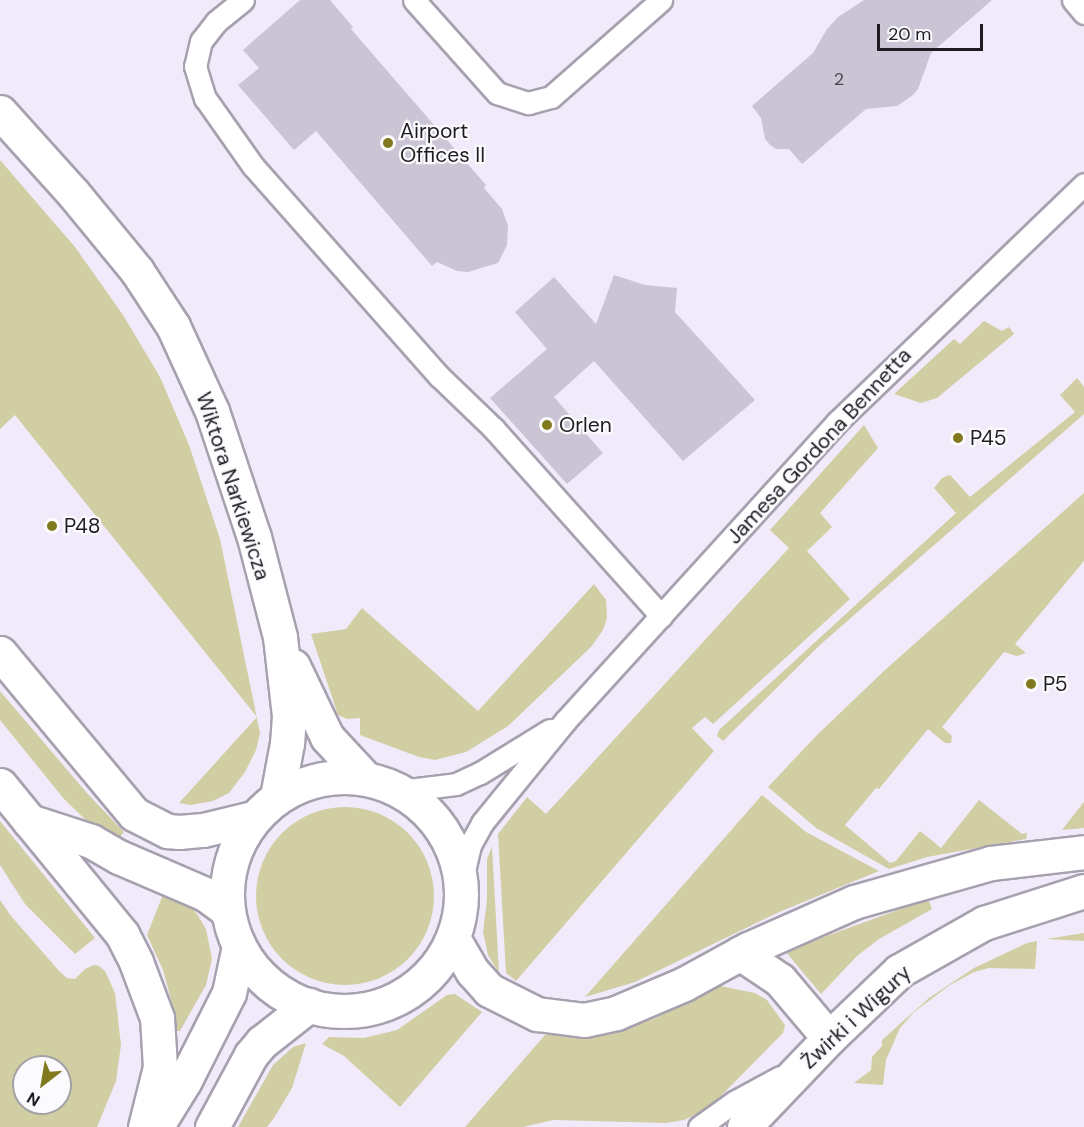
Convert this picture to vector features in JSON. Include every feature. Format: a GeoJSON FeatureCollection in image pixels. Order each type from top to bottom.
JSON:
{"type":"FeatureCollection","features":[{"type":"Feature","properties":{"kind":"main road","name":"Wiktora Narkiewicza"},"geometry":{"type":"LineString","coordinates":[[0,112],[73,193],[137,271],[173,326],[212,411],[254,537],[280,637],[289,716],[287,743],[265,808],[231,863],[227,910]]}},
{"type":"Feature","properties":{"kind":"main road","name":"Wiktora Narkiewicza"},"geometry":{"type":"LineString","coordinates":[[280,637],[327,736],[366,778]]}},
{"type":"Feature","properties":{"kind":"main road"},"geometry":{"type":"LineString","coordinates":[[0,653],[114,793],[134,814],[168,831],[203,830],[265,808],[292,788],[316,779],[344,776],[366,778],[400,791],[428,813],[440,828],[458,864],[461,884],[458,921],[453,938],[435,968],[422,982],[392,1001],[357,1011],[341,1011],[309,1005],[289,997],[257,973],[239,946],[227,910],[205,894],[119,857],[91,840],[29,821]]}},
{"type":"Feature","properties":{"kind":"main road"},"geometry":{"type":"LineString","coordinates":[[0,785],[122,934],[148,991],[157,1018],[160,1067],[145,1127]]}},
{"type":"Feature","properties":{"kind":"main road"},"geometry":{"type":"LineString","coordinates":[[453,938],[473,972],[489,990],[518,1007],[563,1019],[584,1020],[616,1013],[684,984],[740,953],[854,902],[991,863],[1084,852]]}},
{"type":"Feature","properties":{"kind":"main road","name":"Żwirki i Wigury"},"geometry":{"type":"LineString","coordinates":[[744,1127],[829,1038],[899,971],[984,923],[1084,891]]}},
{"type":"Feature","properties":{"kind":"main road"},"geometry":{"type":"LineString","coordinates":[[156,1127],[185,1080],[229,993],[239,946]]}},
{"type":"Feature","properties":{"kind":"main road"},"geometry":{"type":"LineString","coordinates":[[740,953],[780,980],[829,1038]]}},
{"type":"Feature","properties":{"kind":"main road"},"geometry":{"type":"LineString","coordinates":[[212,1127],[251,1055],[262,1042],[309,1005]]}},
{"type":"Feature","properties":{"kind":"lane"},"geometry":{"type":"LineString","coordinates":[[243,0],[216,22],[201,41],[195,66],[205,98],[253,166],[439,376],[494,429],[661,616]]}},
{"type":"Feature","properties":{"kind":"lane"},"geometry":{"type":"LineString","coordinates":[[414,0],[497,93],[528,103],[551,97],[661,0]]}},
{"type":"Feature","properties":{"kind":"lane"},"geometry":{"type":"LineString","coordinates":[[1073,0],[1084,13]]}},
{"type":"Feature","properties":{"kind":"lane","name":"Jamesa Gordona Bennetta"},"geometry":{"type":"LineString","coordinates":[[461,884],[470,845],[482,823],[566,720],[837,422],[1084,184]]}},
{"type":"Feature","properties":{"kind":"lane","name":"Jamesa Gordona Bennetta"},"geometry":{"type":"LineString","coordinates":[[400,791],[456,784],[480,773],[566,720]]}},
{"type":"Feature","properties":{"kind":"lane"},"geometry":{"type":"LineString","coordinates":[[699,1127],[734,1102],[804,1064]]}},
{"type":"Feature","properties":{"kind":"shaded area"},"geometry":{"type":"Polygon","coordinates":[[[0,160],[75,247],[123,315],[160,377],[189,445],[220,539],[257,716],[15,415],[0,429],[0,160]]]}},
{"type":"Feature","properties":{"kind":"shaded area"},"geometry":{"type":"Polygon","coordinates":[[[984,321],[1002,331],[1009,327],[1014,334],[937,398],[921,403],[894,394],[954,339],[960,344],[984,321]]]}},
{"type":"Feature","properties":{"kind":"shaded area"},"geometry":{"type":"Polygon","coordinates":[[[1077,378],[1084,387],[1084,414],[821,644],[723,741],[717,736],[719,730],[956,513],[934,488],[942,478],[950,475],[970,497],[1075,412],[1060,395],[1077,378]]]}},
{"type":"Feature","properties":{"kind":"shaded area"},"geometry":{"type":"Polygon","coordinates":[[[864,425],[878,448],[820,513],[832,527],[807,551],[850,599],[713,724],[705,717],[692,728],[714,751],[516,981],[506,973],[498,834],[527,797],[546,814],[789,548],[770,530],[864,425]]]}},
{"type":"Feature","properties":{"kind":"shaded area"},"geometry":{"type":"Polygon","coordinates":[[[1084,493],[1084,561],[1015,644],[1026,653],[1017,656],[1004,652],[942,727],[952,736],[951,743],[945,743],[928,729],[879,789],[876,788],[845,825],[890,863],[896,861],[920,831],[941,848],[979,800],[1022,834],[1027,833],[1026,839],[927,857],[889,869],[816,828],[768,787],[816,736],[885,670],[1084,493]]]}},
{"type":"Feature","properties":{"kind":"shaded area"},"geometry":{"type":"Polygon","coordinates":[[[594,584],[606,600],[607,618],[603,630],[591,647],[508,726],[466,752],[435,760],[419,757],[360,735],[360,718],[347,719],[338,715],[311,634],[346,629],[362,608],[478,711],[594,584]]]}},
{"type":"Feature","properties":{"kind":"shaded area"},"geometry":{"type":"Polygon","coordinates":[[[0,691],[86,792],[124,832],[117,841],[93,827],[64,799],[0,720],[0,691]]]}},
{"type":"Feature","properties":{"kind":"shaded area"},"geometry":{"type":"Polygon","coordinates":[[[257,717],[260,733],[256,750],[245,772],[229,793],[213,801],[191,805],[179,803],[257,717]]]}},
{"type":"Feature","properties":{"kind":"shaded area"},"geometry":{"type":"Polygon","coordinates":[[[762,795],[806,832],[879,871],[779,912],[635,982],[585,997],[762,795]]]}},
{"type":"Feature","properties":{"kind":"shaded area"},"geometry":{"type":"Polygon","coordinates":[[[1084,802],[1084,828],[1062,830],[1084,802]]]}},
{"type":"Feature","properties":{"kind":"shaded area"},"geometry":{"type":"Polygon","coordinates":[[[345,807],[379,814],[408,833],[427,862],[434,896],[427,930],[408,959],[379,978],[345,985],[311,978],[282,959],[263,930],[256,896],[263,862],[282,833],[311,814],[345,807]]]}},
{"type":"Feature","properties":{"kind":"shaded area"},"geometry":{"type":"Polygon","coordinates":[[[0,821],[95,938],[75,954],[25,904],[0,865],[0,821]]]}},
{"type":"Feature","properties":{"kind":"shaded area"},"geometry":{"type":"Polygon","coordinates":[[[492,847],[499,973],[488,955],[483,932],[487,900],[487,859],[492,847]]]}},
{"type":"Feature","properties":{"kind":"shaded area"},"geometry":{"type":"Polygon","coordinates":[[[164,892],[190,905],[197,914],[206,929],[212,959],[206,985],[180,1031],[175,1031],[175,1014],[163,970],[147,935],[164,892]]]}},
{"type":"Feature","properties":{"kind":"shaded area"},"geometry":{"type":"Polygon","coordinates":[[[928,899],[932,909],[879,939],[857,956],[821,994],[785,951],[928,899]]]}},
{"type":"Feature","properties":{"kind":"shaded area"},"geometry":{"type":"Polygon","coordinates":[[[0,900],[11,916],[67,978],[75,979],[85,969],[94,965],[99,966],[105,971],[115,993],[121,1045],[116,1081],[97,1127],[0,1127],[0,900]]]}},
{"type":"Feature","properties":{"kind":"shaded area"},"geometry":{"type":"Polygon","coordinates":[[[1084,933],[1084,941],[1046,939],[1084,933]]]}},
{"type":"Feature","properties":{"kind":"shaded area"},"geometry":{"type":"Polygon","coordinates":[[[1037,941],[1035,969],[989,968],[974,972],[950,985],[914,1012],[900,1028],[886,1060],[883,1085],[854,1083],[871,1070],[872,1057],[882,1046],[882,1040],[929,998],[974,968],[1027,943],[1037,941]]]}},
{"type":"Feature","properties":{"kind":"shaded area"},"geometry":{"type":"Polygon","coordinates":[[[715,985],[755,993],[767,1000],[785,1025],[783,1033],[708,1109],[684,1120],[666,1123],[553,1120],[523,1127],[465,1127],[545,1035],[602,1035],[656,1018],[715,985]]]}},
{"type":"Feature","properties":{"kind":"shaded area"},"geometry":{"type":"Polygon","coordinates":[[[455,994],[482,1012],[400,1107],[344,1056],[322,1044],[329,1037],[364,1038],[397,1030],[447,995],[455,994]]]}},
{"type":"Feature","properties":{"kind":"shaded area"},"geometry":{"type":"Polygon","coordinates":[[[306,1043],[292,1088],[267,1127],[238,1127],[273,1065],[293,1047],[306,1043]]]}},
{"type":"Feature","properties":{"kind":"building","name":"Airport Offices II"},"geometry":{"type":"Polygon","coordinates":[[[300,0],[330,0],[353,27],[351,29],[486,185],[484,188],[502,209],[508,226],[507,245],[498,263],[468,272],[457,271],[437,262],[432,266],[316,131],[294,150],[238,85],[259,68],[243,50],[300,0]]]}},
{"type":"Feature","properties":{"kind":"building"},"geometry":{"type":"Polygon","coordinates":[[[864,0],[992,0],[931,53],[918,89],[913,95],[897,106],[866,109],[802,164],[789,149],[776,149],[770,145],[765,139],[761,118],[752,106],[813,53],[827,29],[838,17],[864,0]]]}},
{"type":"Feature","properties":{"kind":"building"},"geometry":{"type":"Polygon","coordinates":[[[614,275],[645,285],[677,288],[675,312],[755,400],[683,461],[594,361],[554,397],[603,453],[567,484],[490,398],[547,349],[515,312],[554,277],[596,324],[614,275]]]}},
{"type":"Feature","properties":{"kind":"place","name":"Airport Offices II"},"geometry":{"type":"Point","coordinates":[388,143]}},
{"type":"Feature","properties":{"kind":"place","name":"Orlen"},"geometry":{"type":"Point","coordinates":[547,425]}},
{"type":"Feature","properties":{"kind":"place","name":"P45"},"geometry":{"type":"Point","coordinates":[958,438]}},
{"type":"Feature","properties":{"kind":"place","name":"P48"},"geometry":{"type":"Point","coordinates":[52,526]}},
{"type":"Feature","properties":{"kind":"place","name":"P5"},"geometry":{"type":"Point","coordinates":[1031,684]}}]}
